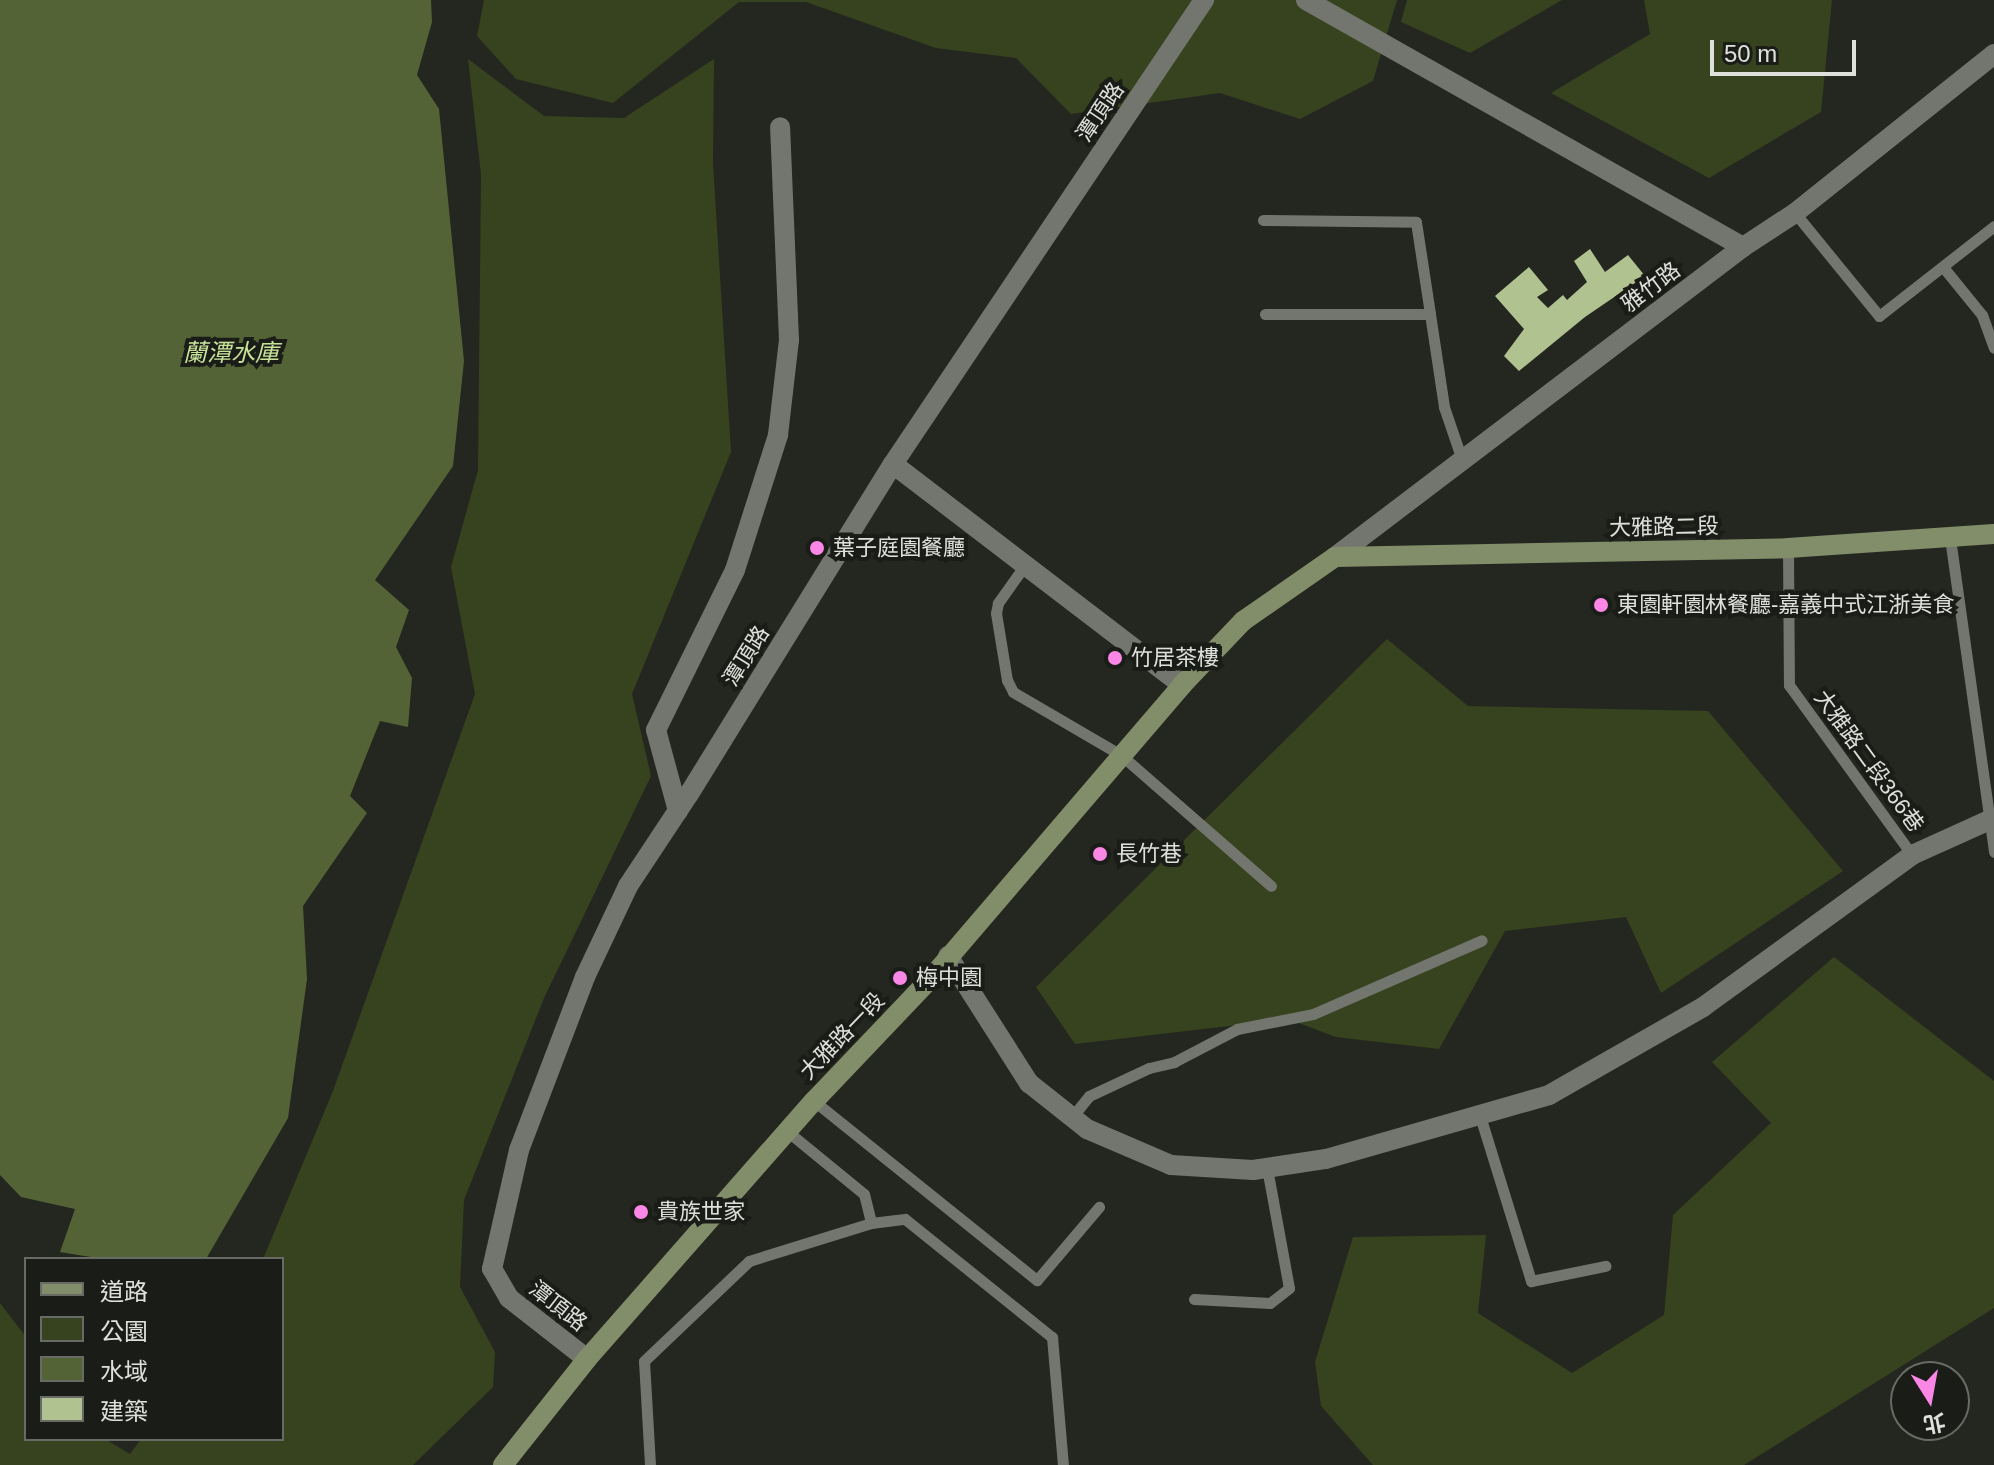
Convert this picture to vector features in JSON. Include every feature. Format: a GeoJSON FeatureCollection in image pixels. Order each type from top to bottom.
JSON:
{"type":"FeatureCollection","features":[{"type":"Feature","properties":{"kind":"main road","name":"大雅路二段"},"geometry":{"type":"LineString","coordinates":[[1335,557],[1788,548],[1994,534]]}},
{"type":"Feature","properties":{"kind":"main road","name":"大雅路一段"},"geometry":{"type":"LineString","coordinates":[[503,1465],[587,1359],[787,1131],[948,956],[1182,685],[1243,621],[1335,557]]}},
{"type":"Feature","properties":{"kind":"street","name":"潭頂路"},"geometry":{"type":"LineString","coordinates":[[587,1359],[509,1298],[492,1269],[497,1235],[519,1150],[585,977],[628,886],[678,811],[893,464],[1204,0]]}},
{"type":"Feature","properties":{"kind":"street"},"geometry":{"type":"LineString","coordinates":[[1306,0],[1743,247]]}},
{"type":"Feature","properties":{"kind":"street","name":"雅竹路"},"geometry":{"type":"LineString","coordinates":[[1335,557],[1743,247],[1795,213],[1994,54]]}},
{"type":"Feature","properties":{"kind":"street"},"geometry":{"type":"LineString","coordinates":[[678,811],[656,730],[735,570],[778,435],[789,340],[780,127]]}},
{"type":"Feature","properties":{"kind":"street"},"geometry":{"type":"LineString","coordinates":[[893,464],[1182,685]]}},
{"type":"Feature","properties":{"kind":"street"},"geometry":{"type":"LineString","coordinates":[[948,956],[1029,1083],[1087,1129],[1171,1165],[1267,1168],[1326,1159],[1549,1095],[1703,1007],[1912,855],[1991,820]]}},
{"type":"Feature","properties":{"kind":"lane"},"geometry":{"type":"LineString","coordinates":[[1795,213],[1879,316],[1994,226]]}},
{"type":"Feature","properties":{"kind":"lane"},"geometry":{"type":"LineString","coordinates":[[1263,220],[1416,222],[1444,407],[1462,460]]}},
{"type":"Feature","properties":{"kind":"lane"},"geometry":{"type":"LineString","coordinates":[[1943,267],[1982,315],[1994,348]]}},
{"type":"Feature","properties":{"kind":"lane"},"geometry":{"type":"LineString","coordinates":[[1265,314],[1430,314]]}},
{"type":"Feature","properties":{"kind":"lane"},"geometry":{"type":"LineString","coordinates":[[1950,538],[1994,852]]}},
{"type":"Feature","properties":{"kind":"lane","name":"大雅路二段366巷"},"geometry":{"type":"LineString","coordinates":[[1788,548],[1789,685],[1912,855]]}},
{"type":"Feature","properties":{"kind":"lane"},"geometry":{"type":"LineString","coordinates":[[1025,565],[998,603],[996,613],[1007,680],[1013,692],[1121,755],[1271,886]]}},
{"type":"Feature","properties":{"kind":"lane"},"geometry":{"type":"LineString","coordinates":[[1072,1117],[1089,1096],[1149,1068],[1174,1062],[1237,1029],[1313,1014],[1482,940]]}},
{"type":"Feature","properties":{"kind":"lane"},"geometry":{"type":"LineString","coordinates":[[814,1101],[1037,1280],[1099,1207]]}},
{"type":"Feature","properties":{"kind":"lane"},"geometry":{"type":"LineString","coordinates":[[1480,1116],[1531,1281],[1605,1266]]}},
{"type":"Feature","properties":{"kind":"lane"},"geometry":{"type":"LineString","coordinates":[[787,1131],[864,1194],[871,1223]]}},
{"type":"Feature","properties":{"kind":"lane"},"geometry":{"type":"LineString","coordinates":[[1194,1299],[1270,1303],[1289,1288],[1267,1168]]}},
{"type":"Feature","properties":{"kind":"lane"},"geometry":{"type":"LineString","coordinates":[[650,1465],[644,1361],[749,1261],[871,1223],[905,1219],[1052,1337],[1063,1465]]}},
{"type":"Feature","properties":{"kind":"green space"},"geometry":{"type":"Polygon","coordinates":[[[484,0],[1397,0],[1373,81],[1300,119],[1220,93],[1071,114],[1016,58],[936,48],[806,2],[739,2],[613,103],[516,79],[477,36],[484,0]]]}},
{"type":"Feature","properties":{"kind":"green space"},"geometry":{"type":"Polygon","coordinates":[[[1407,0],[1562,0],[1470,53],[1401,22],[1407,0]]]}},
{"type":"Feature","properties":{"kind":"green space"},"geometry":{"type":"Polygon","coordinates":[[[1644,0],[1832,0],[1821,112],[1709,178],[1551,93],[1650,34],[1644,0]]]}},
{"type":"Feature","properties":{"kind":"green space"},"geometry":{"type":"Polygon","coordinates":[[[468,59],[544,116],[624,118],[714,59],[713,164],[731,452],[632,694],[651,776],[544,998],[464,1200],[460,1287],[495,1352],[493,1387],[413,1465],[0,1465],[0,1303],[24,1334],[24,1441],[108,1441],[130,1454],[140,1441],[284,1441],[284,1257],[264,1257],[333,1091],[475,694],[451,567],[478,470],[481,175],[468,59]]]}},
{"type":"Feature","properties":{"kind":"green space"},"geometry":{"type":"Polygon","coordinates":[[[1387,639],[1468,706],[1708,711],[1843,871],[1661,993],[1626,917],[1505,931],[1439,1049],[1336,1037],[1288,1019],[1075,1044],[1036,987],[1387,639]]]}},
{"type":"Feature","properties":{"kind":"green space"},"geometry":{"type":"Polygon","coordinates":[[[1834,957],[1994,1081],[1994,1308],[1910,1361],[1890,1361],[1890,1373],[1744,1465],[1373,1465],[1321,1406],[1315,1362],[1353,1237],[1486,1235],[1478,1313],[1572,1373],[1664,1315],[1673,1215],[1771,1123],[1712,1062],[1834,957]]]}},
{"type":"Feature","properties":{"kind":"water","name":"蘭潭水庫"},"geometry":{"type":"Polygon","coordinates":[[[0,0],[431,0],[432,22],[417,75],[439,109],[464,361],[453,466],[375,580],[409,610],[396,647],[412,678],[408,727],[380,721],[350,796],[367,813],[303,906],[307,979],[288,1118],[207,1257],[91,1257],[60,1252],[75,1209],[21,1197],[0,1175],[0,0]]]}},
{"type":"Feature","properties":{"kind":"building"},"geometry":{"type":"Polygon","coordinates":[[[1590,249],[1605,272],[1628,255],[1645,276],[1585,317],[1519,371],[1504,356],[1524,329],[1495,296],[1529,267],[1548,290],[1537,297],[1548,308],[1563,295],[1567,300],[1587,282],[1574,261],[1590,249]]]}},
{"type":"Feature","properties":{"kind":"place","name":"葉子庭園餐廳"},"geometry":{"type":"Point","coordinates":[817,548]}},
{"type":"Feature","properties":{"kind":"place","name":"東園軒園林餐廳-嘉義中式江浙美食"},"geometry":{"type":"Point","coordinates":[1601,605]}},
{"type":"Feature","properties":{"kind":"place","name":"竹居茶樓"},"geometry":{"type":"Point","coordinates":[1115,658]}},
{"type":"Feature","properties":{"kind":"place","name":"長竹巷"},"geometry":{"type":"Point","coordinates":[1100,854]}},
{"type":"Feature","properties":{"kind":"place","name":"梅中園"},"geometry":{"type":"Point","coordinates":[900,978]}},
{"type":"Feature","properties":{"kind":"place","name":"貴族世家"},"geometry":{"type":"Point","coordinates":[641,1212]}}]}
